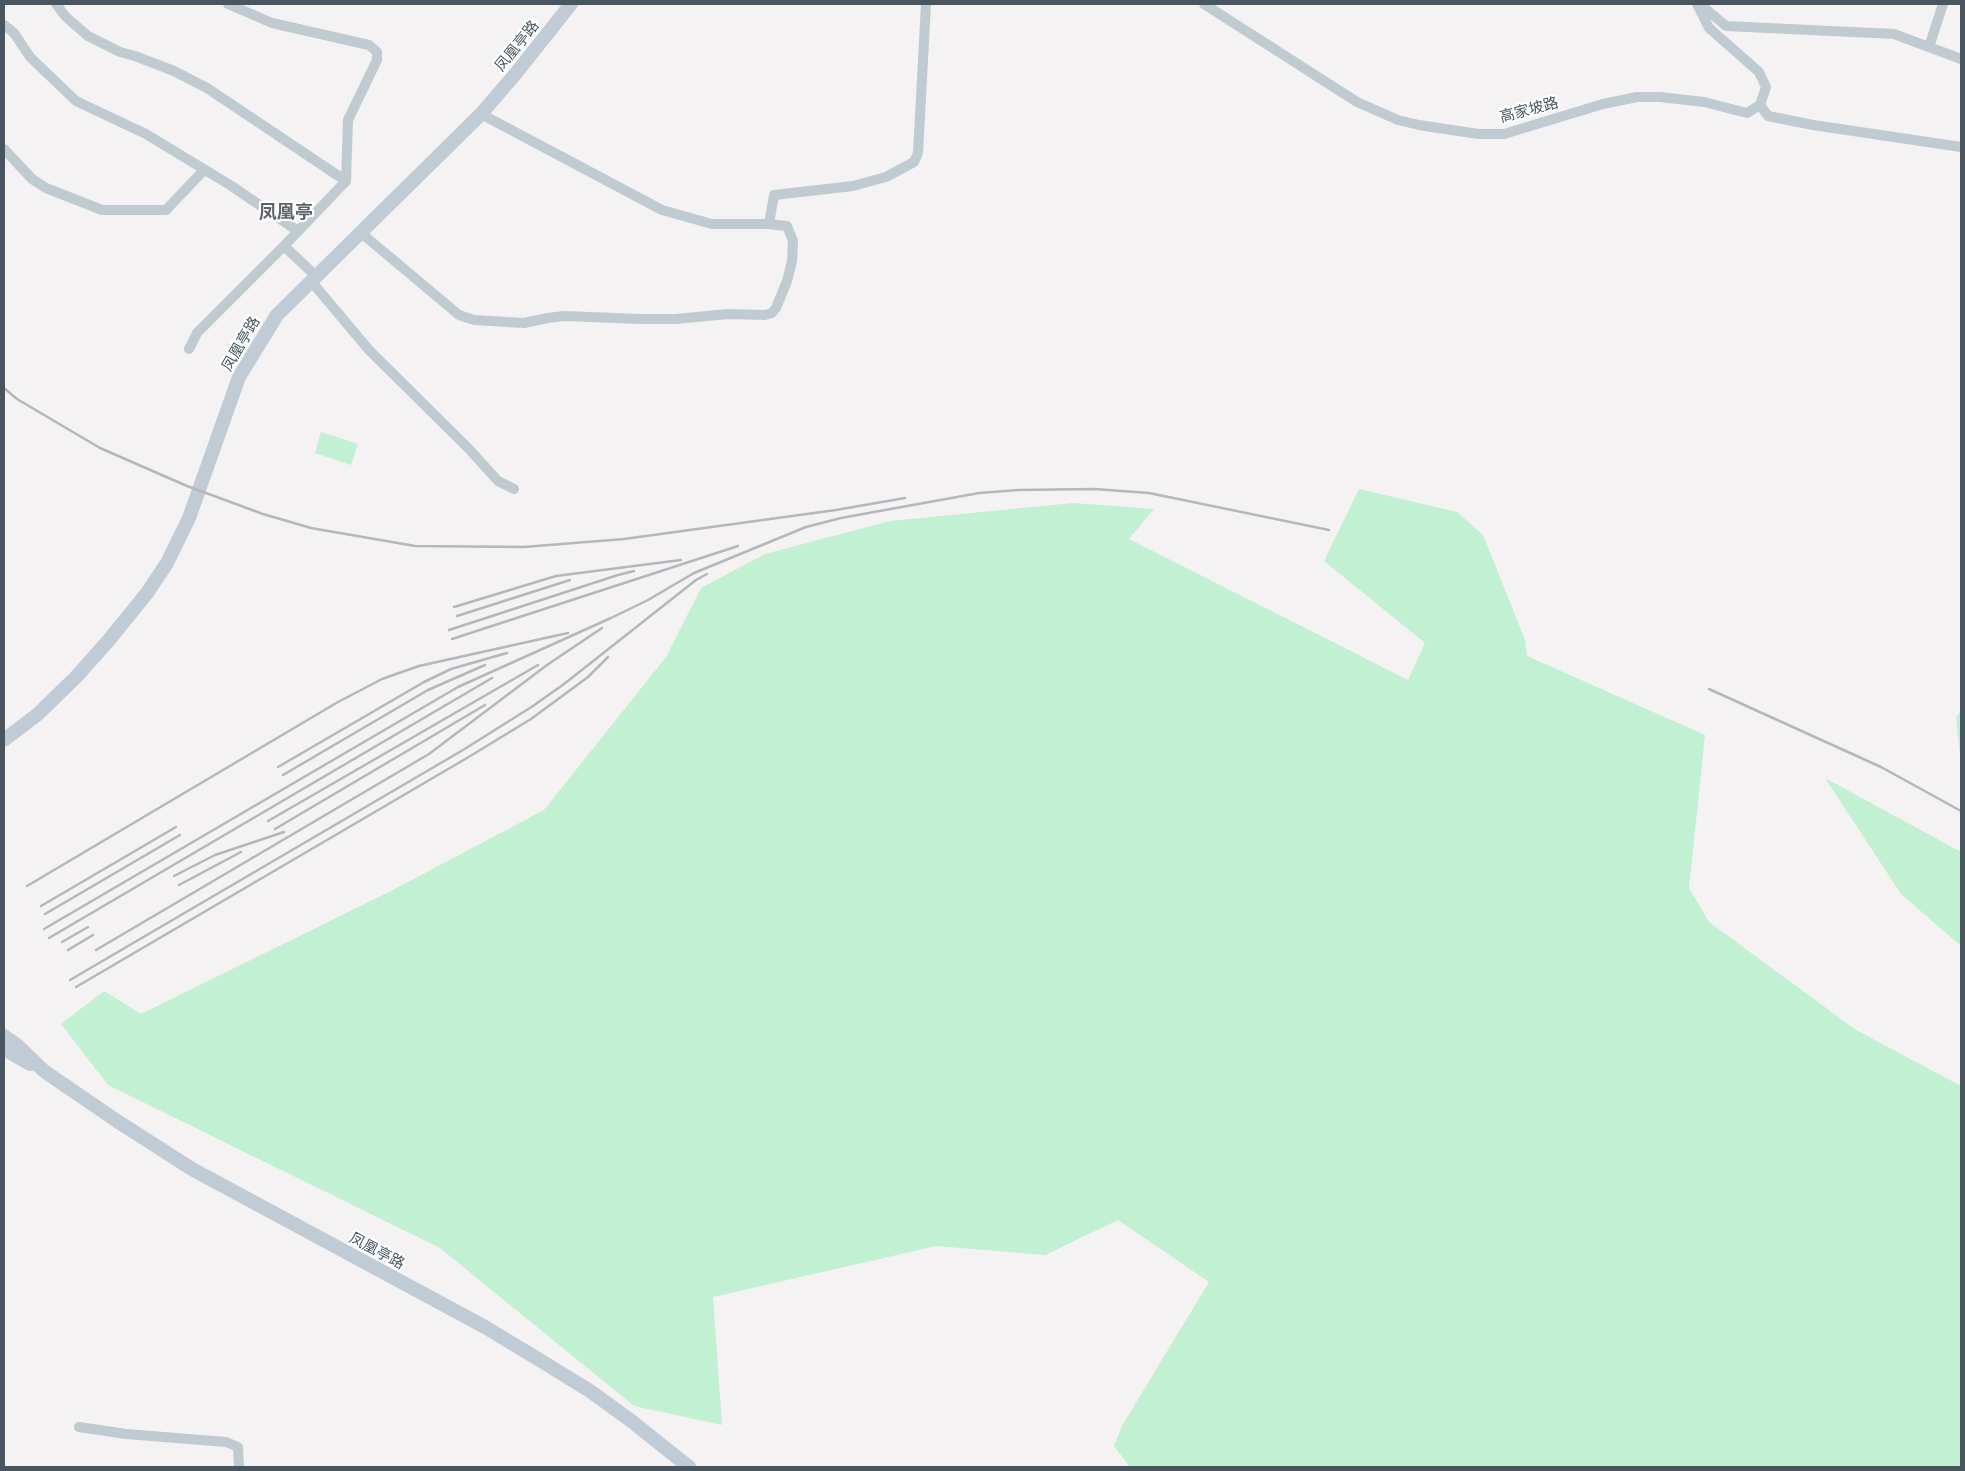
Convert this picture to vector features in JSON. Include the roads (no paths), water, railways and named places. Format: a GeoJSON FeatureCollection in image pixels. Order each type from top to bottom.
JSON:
{"type":"FeatureCollection","features":[{"type":"Feature","properties":{"kind":"street"},"geometry":{"type":"LineString","coordinates":[[56,4],[73,24],[88,36],[120,52],[174,71],[207,88],[346,182]]}},
{"type":"Feature","properties":{"kind":"street"},"geometry":{"type":"LineString","coordinates":[[189,349],[197,334],[346,182],[348,120],[377,60],[377,52],[369,45],[272,23],[228,4]]}},
{"type":"Feature","properties":{"kind":"street","name":"凤凰亭路"},"geometry":{"type":"LineString","coordinates":[[4,740],[38,714],[76,677],[147,593],[167,563],[189,518],[239,377],[278,315],[313,278],[481,114],[571,4]]}},
{"type":"Feature","properties":{"kind":"street"},"geometry":{"type":"LineString","coordinates":[[769,224],[774,195],[853,186],[886,177],[914,162],[918,153],[926,4]]}},
{"type":"Feature","properties":{"kind":"street","name":"高家坡路"},"geometry":{"type":"LineString","coordinates":[[1204,4],[1357,102],[1398,120],[1419,125],[1478,134],[1504,134],[1603,104],[1637,98],[1660,97],[1704,102],[1747,113],[1760,105]]}},
{"type":"Feature","properties":{"kind":"street"},"geometry":{"type":"LineString","coordinates":[[1698,4],[1709,28],[1759,72],[1766,87],[1760,105],[1768,116],[1814,126],[1961,148]]}},
{"type":"Feature","properties":{"kind":"street"},"geometry":{"type":"LineString","coordinates":[[1698,4],[1726,26],[1894,34],[1961,59]]}},
{"type":"Feature","properties":{"kind":"street"},"geometry":{"type":"LineString","coordinates":[[1929,47],[1943,4]]}},
{"type":"Feature","properties":{"kind":"street"},"geometry":{"type":"LineString","coordinates":[[4,25],[14,33],[30,57],[76,101],[146,134],[298,231]]}},
{"type":"Feature","properties":{"kind":"street"},"geometry":{"type":"LineString","coordinates":[[360,232],[459,315],[474,320],[524,323],[564,316],[641,319],[728,314],[765,315],[772,313],[787,281],[792,261],[793,241],[787,226],[769,224],[712,224],[662,210],[481,114]]}},
{"type":"Feature","properties":{"kind":"street"},"geometry":{"type":"LineString","coordinates":[[4,149],[32,179],[46,188],[102,210],[166,210],[204,170]]}},
{"type":"Feature","properties":{"kind":"street"},"geometry":{"type":"LineString","coordinates":[[284,246],[313,278],[370,350],[469,449],[498,481],[514,489]]}},
{"type":"Feature","properties":{"kind":"street","name":"凤凰亭路"},"geometry":{"type":"LineString","coordinates":[[4,1036],[18,1046],[44,1071]]}},
{"type":"Feature","properties":{"kind":"street","name":"凤凰亭路"},"geometry":{"type":"LineString","coordinates":[[4,1049],[44,1071],[192,1169],[485,1327],[538,1359],[606,1402],[689,1467]]}},
{"type":"Feature","properties":{"kind":"street"},"geometry":{"type":"LineString","coordinates":[[79,1427],[126,1434],[226,1442],[238,1447],[239,1467]]}},
{"type":"Feature","properties":{"kind":"railway"},"geometry":{"type":"LineString","coordinates":[[4,388],[17,399],[100,448],[187,486],[263,514],[311,528],[415,546],[524,547],[624,539],[836,510],[905,498]]}},
{"type":"Feature","properties":{"kind":"railway"},"geometry":{"type":"LineString","coordinates":[[44,929],[458,687],[611,618],[648,600],[694,573],[806,527],[841,518],[979,493],[1019,490],[1094,489],[1149,493],[1329,530]]}},
{"type":"Feature","properties":{"kind":"railway"},"geometry":{"type":"LineString","coordinates":[[452,639],[738,546]]}},
{"type":"Feature","properties":{"kind":"railway"},"geometry":{"type":"LineString","coordinates":[[454,607],[556,576],[681,560]]}},
{"type":"Feature","properties":{"kind":"railway"},"geometry":{"type":"LineString","coordinates":[[449,630],[634,571]]}},
{"type":"Feature","properties":{"kind":"railway"},"geometry":{"type":"LineString","coordinates":[[70,980],[463,750],[533,706],[564,684],[696,580],[707,574]]}},
{"type":"Feature","properties":{"kind":"railway"},"geometry":{"type":"LineString","coordinates":[[457,616],[570,580]]}},
{"type":"Feature","properties":{"kind":"railway"},"geometry":{"type":"LineString","coordinates":[[96,950],[429,754],[547,665],[602,628]]}},
{"type":"Feature","properties":{"kind":"railway"},"geometry":{"type":"LineString","coordinates":[[27,886],[338,702],[382,679],[419,666],[568,633]]}},
{"type":"Feature","properties":{"kind":"railway"},"geometry":{"type":"LineString","coordinates":[[278,767],[424,682],[451,669],[507,653]]}},
{"type":"Feature","properties":{"kind":"railway"},"geometry":{"type":"LineString","coordinates":[[76,987],[531,719],[588,677],[608,657]]}},
{"type":"Feature","properties":{"kind":"railway"},"geometry":{"type":"LineString","coordinates":[[283,775],[428,690],[485,665]]}},
{"type":"Feature","properties":{"kind":"railway"},"geometry":{"type":"LineString","coordinates":[[268,821],[538,665]]}},
{"type":"Feature","properties":{"kind":"railway"},"geometry":{"type":"LineString","coordinates":[[49,938],[492,678]]}},
{"type":"Feature","properties":{"kind":"railway"},"geometry":{"type":"LineString","coordinates":[[1709,689],[1881,767],[1961,811]]}},
{"type":"Feature","properties":{"kind":"railway"},"geometry":{"type":"LineString","coordinates":[[275,829],[485,705]]}},
{"type":"Feature","properties":{"kind":"railway"},"geometry":{"type":"LineString","coordinates":[[41,906],[176,827]]}},
{"type":"Feature","properties":{"kind":"railway"},"geometry":{"type":"LineString","coordinates":[[174,876],[215,855],[284,832]]}},
{"type":"Feature","properties":{"kind":"railway"},"geometry":{"type":"LineString","coordinates":[[45,914],[180,835]]}},
{"type":"Feature","properties":{"kind":"railway"},"geometry":{"type":"LineString","coordinates":[[179,885],[241,852]]}},
{"type":"Feature","properties":{"kind":"railway"},"geometry":{"type":"LineString","coordinates":[[62,942],[88,927]]}},
{"type":"Feature","properties":{"kind":"railway"},"geometry":{"type":"LineString","coordinates":[[68,950],[93,935]]}},
{"type":"Feature","properties":{"kind":"district","name":"凤凰亭"},"geometry":{"type":"Point","coordinates":[286,212]}}]}
